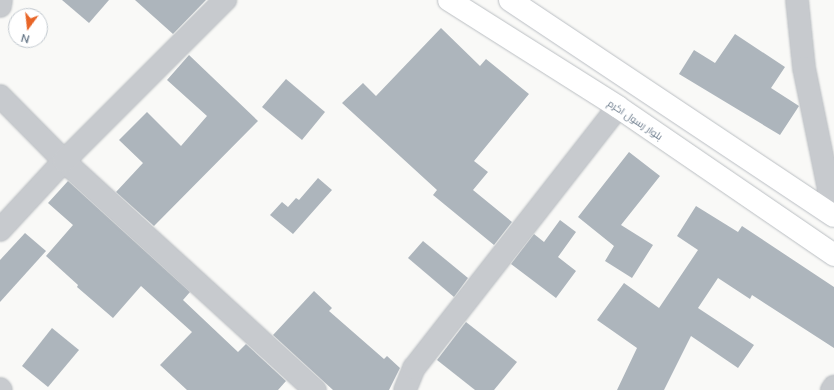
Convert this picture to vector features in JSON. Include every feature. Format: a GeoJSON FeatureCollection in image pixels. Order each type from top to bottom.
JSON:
{"type":"FeatureCollection","features":[{"type":"Feature","properties":{"kind":"main road","name":"بلوار رسول اکرم"},"geometry":{"type":"LineString","coordinates":[[449,0],[618,107],[826,250],[834,216]]}},
{"type":"Feature","properties":{"kind":"main road"},"geometry":{"type":"LineString","coordinates":[[510,0],[834,216]]}},
{"type":"Feature","properties":{"kind":"street"},"geometry":{"type":"LineString","coordinates":[[0,6],[1,0]]}},
{"type":"Feature","properties":{"kind":"street"},"geometry":{"type":"LineString","coordinates":[[0,230],[64,161],[225,0]]}},
{"type":"Feature","properties":{"kind":"street"},"geometry":{"type":"LineString","coordinates":[[797,0],[804,68],[834,216]]}},
{"type":"Feature","properties":{"kind":"street"},"geometry":{"type":"LineString","coordinates":[[0,96],[64,161],[315,390]]}},
{"type":"Feature","properties":{"kind":"street"},"geometry":{"type":"LineString","coordinates":[[405,390],[414,368],[618,107]]}},
{"type":"Feature","properties":{"kind":"building"},"geometry":{"type":"Polygon","coordinates":[[[62,0],[109,0],[89,23],[62,0]]]}},
{"type":"Feature","properties":{"kind":"building"},"geometry":{"type":"Polygon","coordinates":[[[135,0],[206,0],[173,34],[135,0]]]}},
{"type":"Feature","properties":{"kind":"building"},"geometry":{"type":"Polygon","coordinates":[[[441,28],[480,66],[486,59],[529,94],[474,161],[488,172],[473,190],[512,222],[494,245],[433,195],[437,190],[342,103],[363,83],[376,96],[441,28]]]}},
{"type":"Feature","properties":{"kind":"building"},"geometry":{"type":"Polygon","coordinates":[[[735,34],[785,67],[771,88],[799,106],[780,135],[679,74],[694,50],[715,63],[735,34]]]}},
{"type":"Feature","properties":{"kind":"building"},"geometry":{"type":"Polygon","coordinates":[[[189,55],[258,121],[154,226],[116,192],[143,163],[119,140],[147,112],[181,146],[207,116],[167,80],[189,55]]]}},
{"type":"Feature","properties":{"kind":"building"},"geometry":{"type":"Polygon","coordinates":[[[286,79],[325,112],[302,140],[262,107],[286,79]]]}},
{"type":"Feature","properties":{"kind":"building"},"geometry":{"type":"Polygon","coordinates":[[[629,152],[660,176],[621,225],[653,245],[632,278],[605,261],[614,246],[578,217],[629,152]]]}},
{"type":"Feature","properties":{"kind":"building"},"geometry":{"type":"Polygon","coordinates":[[[318,178],[332,190],[293,234],[270,215],[282,202],[288,207],[296,198],[299,200],[318,178]]]}},
{"type":"Feature","properties":{"kind":"building"},"geometry":{"type":"Polygon","coordinates":[[[68,181],[190,292],[183,300],[238,352],[246,344],[286,381],[278,390],[187,390],[160,365],[192,332],[141,286],[113,318],[77,287],[78,285],[46,256],[73,225],[48,203],[68,181]]]}},
{"type":"Feature","properties":{"kind":"building"},"geometry":{"type":"Polygon","coordinates":[[[696,206],[738,232],[742,226],[834,287],[834,348],[752,295],[750,299],[718,278],[698,308],[754,345],[738,368],[691,336],[664,390],[617,390],[637,348],[597,320],[624,283],[659,308],[698,250],[677,236],[696,206]]]}},
{"type":"Feature","properties":{"kind":"building"},"geometry":{"type":"Polygon","coordinates":[[[560,220],[576,232],[558,257],[576,271],[556,298],[511,264],[534,234],[544,242],[560,220]]]}},
{"type":"Feature","properties":{"kind":"building"},"geometry":{"type":"Polygon","coordinates":[[[25,233],[46,251],[0,302],[0,260],[25,233]]]}},
{"type":"Feature","properties":{"kind":"building"},"geometry":{"type":"Polygon","coordinates":[[[423,241],[468,278],[454,297],[408,258],[423,241]]]}},
{"type":"Feature","properties":{"kind":"building"},"geometry":{"type":"Polygon","coordinates":[[[314,291],[332,308],[329,311],[384,359],[387,356],[400,368],[389,390],[333,390],[273,335],[314,291]]]}},
{"type":"Feature","properties":{"kind":"building"},"geometry":{"type":"Polygon","coordinates":[[[466,322],[517,362],[494,390],[475,390],[437,360],[466,322]]]}},
{"type":"Feature","properties":{"kind":"building"},"geometry":{"type":"Polygon","coordinates":[[[52,328],[79,350],[48,387],[22,366],[52,328]]]}}]}
